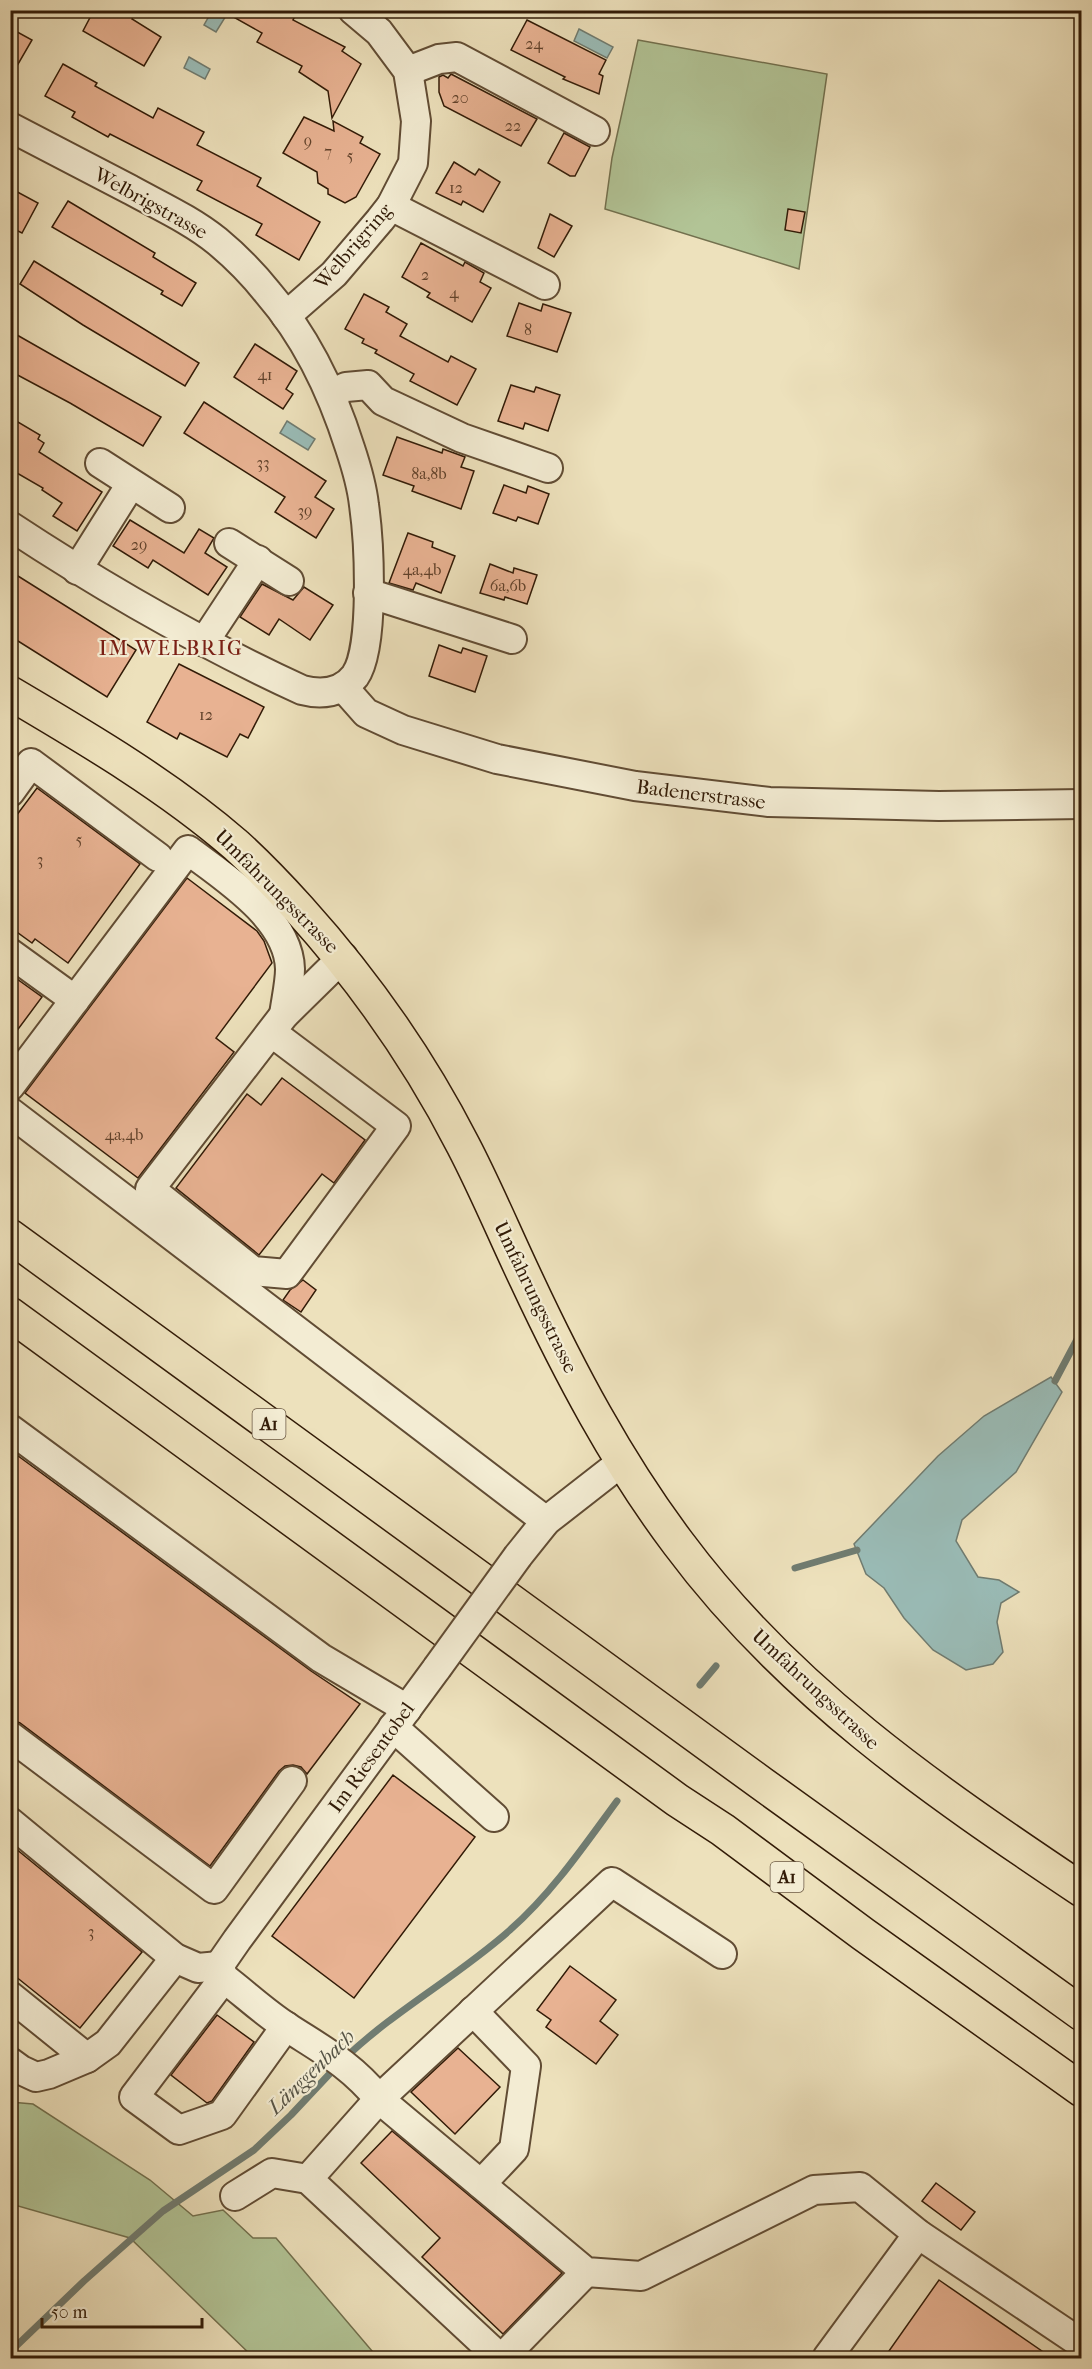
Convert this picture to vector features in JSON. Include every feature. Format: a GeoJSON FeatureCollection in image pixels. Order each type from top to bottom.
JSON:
{"type":"FeatureCollection","features":[{"type":"Feature","properties":{"kind":"main road","name":"Umfahrungsstrasse"},"geometry":{"type":"LineString","coordinates":[[10,693],[100,748],[207,821],[256,863],[342,957],[381,1010],[441,1104],[464,1146],[559,1347],[623,1461],[655,1511],[699,1571],[739,1617],[808,1687],[911,1773],[1082,1890]]}},
{"type":"Feature","properties":{"kind":"main road","name":"A1"},"geometry":{"type":"LineString","coordinates":[[10,1236],[1082,2014]]}},
{"type":"Feature","properties":{"kind":"main road","name":"A1"},"geometry":{"type":"LineString","coordinates":[[10,1314],[677,1800],[723,1830],[863,1934],[1082,2090]]}},
{"type":"Feature","properties":{"kind":"street","name":"Welbrigring"},"geometry":{"type":"LineString","coordinates":[[286,316],[334,274],[391,206],[413,163],[416,121],[408,71],[379,32],[353,10]]}},
{"type":"Feature","properties":{"kind":"street"},"geometry":{"type":"LineString","coordinates":[[408,71],[439,59],[456,57],[595,131]]}},
{"type":"Feature","properties":{"kind":"street","name":"Welbrigstrasse"},"geometry":{"type":"LineString","coordinates":[[10,127],[180,216],[216,241],[268,292],[312,355],[331,394],[351,450],[364,504],[368,593],[362,657],[355,675],[344,687]]}},
{"type":"Feature","properties":{"kind":"street"},"geometry":{"type":"LineString","coordinates":[[391,206],[545,285]]}},
{"type":"Feature","properties":{"kind":"street"},"geometry":{"type":"LineString","coordinates":[[331,394],[346,387],[368,385],[384,401],[462,438],[548,468]]}},
{"type":"Feature","properties":{"kind":"street"},"geometry":{"type":"LineString","coordinates":[[100,463],[170,508]]}},
{"type":"Feature","properties":{"kind":"street"},"geometry":{"type":"LineString","coordinates":[[77,570],[131,484]]}},
{"type":"Feature","properties":{"kind":"street"},"geometry":{"type":"LineString","coordinates":[[10,526],[77,570],[204,642],[302,690],[316,694],[344,687]]}},
{"type":"Feature","properties":{"kind":"street"},"geometry":{"type":"LineString","coordinates":[[230,543],[289,581]]}},
{"type":"Feature","properties":{"kind":"street"},"geometry":{"type":"LineString","coordinates":[[204,642],[258,560]]}},
{"type":"Feature","properties":{"kind":"street"},"geometry":{"type":"LineString","coordinates":[[368,593],[512,639]]}},
{"type":"Feature","properties":{"kind":"street","name":"Badenerstrasse"},"geometry":{"type":"LineString","coordinates":[[344,687],[366,713],[403,730],[497,759],[634,786],[769,802],[928,806],[1082,804]]}},
{"type":"Feature","properties":{"kind":"street"},"geometry":{"type":"LineString","coordinates":[[10,792],[31,763],[158,857]]}},
{"type":"Feature","properties":{"kind":"street"},"geometry":{"type":"LineString","coordinates":[[10,1086],[188,849],[248,896],[283,937],[290,968],[278,1024]]}},
{"type":"Feature","properties":{"kind":"street"},"geometry":{"type":"LineString","coordinates":[[10,953],[75,1000]]}},
{"type":"Feature","properties":{"kind":"street"},"geometry":{"type":"LineString","coordinates":[[278,1024],[396,1126],[287,1274],[253,1271],[150,1189],[278,1024],[342,957]]}},
{"type":"Feature","properties":{"kind":"street"},"geometry":{"type":"LineString","coordinates":[[10,1112],[546,1521]]}},
{"type":"Feature","properties":{"kind":"street"},"geometry":{"type":"LineString","coordinates":[[10,1429],[400,1718],[494,1817]]}},
{"type":"Feature","properties":{"kind":"street","name":"Im Riesentobel"},"geometry":{"type":"LineString","coordinates":[[285,2026],[222,2115],[179,2130],[134,2097],[400,1718],[518,1556],[546,1521],[623,1461]]}},
{"type":"Feature","properties":{"kind":"street"},"geometry":{"type":"LineString","coordinates":[[10,1736],[214,1889],[292,1781]]}},
{"type":"Feature","properties":{"kind":"street"},"geometry":{"type":"LineString","coordinates":[[10,1822],[175,1958],[198,1968],[222,1972],[285,2026],[322,2047],[586,2272],[641,2276],[814,2190],[860,2187],[918,2234],[1082,2344]]}},
{"type":"Feature","properties":{"kind":"street"},"geometry":{"type":"LineString","coordinates":[[308,2179],[370,2088],[473,2011],[612,1882],[722,1954]]}},
{"type":"Feature","properties":{"kind":"street"},"geometry":{"type":"LineString","coordinates":[[10,2062],[36,2077],[87,2058],[108,2043],[175,1958]]}},
{"type":"Feature","properties":{"kind":"street"},"geometry":{"type":"LineString","coordinates":[[10,1996],[87,2058]]}},
{"type":"Feature","properties":{"kind":"street"},"geometry":{"type":"LineString","coordinates":[[473,2011],[526,2066],[514,2149],[481,2184]]}},
{"type":"Feature","properties":{"kind":"street"},"geometry":{"type":"LineString","coordinates":[[235,2196],[272,2173],[308,2179],[501,2358],[586,2272]]}},
{"type":"Feature","properties":{"kind":"street"},"geometry":{"type":"LineString","coordinates":[[827,2358],[918,2234]]}},
{"type":"Feature","properties":{"kind":"green space"},"geometry":{"type":"Polygon","coordinates":[[[638,40],[827,74],[799,269],[605,209],[612,158],[638,40]]]}},
{"type":"Feature","properties":{"kind":"green space"},"geometry":{"type":"Polygon","coordinates":[[[10,2102],[33,2104],[150,2180],[193,2216],[223,2210],[253,2238],[276,2238],[378,2358],[254,2358],[130,2238],[11,2204],[10,2102]]]}},
{"type":"Feature","properties":{"kind":"water"},"geometry":{"type":"Polygon","coordinates":[[[212,11],[229,11],[216,32],[204,25],[212,11]]]}},
{"type":"Feature","properties":{"kind":"water"},"geometry":{"type":"Polygon","coordinates":[[[579,29],[613,47],[607,58],[574,41],[579,29]]]}},
{"type":"Feature","properties":{"kind":"water"},"geometry":{"type":"Polygon","coordinates":[[[189,57],[210,69],[205,79],[184,68],[189,57]]]}},
{"type":"Feature","properties":{"kind":"water"},"geometry":{"type":"Polygon","coordinates":[[[287,421],[315,439],[308,450],[280,433],[287,421]]]}},
{"type":"Feature","properties":{"kind":"water"},"geometry":{"type":"Polygon","coordinates":[[[1051,1377],[1062,1392],[1016,1472],[962,1520],[956,1541],[978,1577],[999,1580],[1019,1592],[1001,1603],[997,1622],[1003,1652],[993,1664],[966,1670],[933,1650],[904,1618],[884,1588],[866,1574],[854,1544],[938,1456],[984,1416],[1051,1377]]]}},
{"type":"Feature","properties":{"kind":"building"},"geometry":{"type":"Polygon","coordinates":[[[94,10],[137,10],[132,19],[161,37],[144,66],[83,31],[94,10]]]}},
{"type":"Feature","properties":{"kind":"building"},"geometry":{"type":"Polygon","coordinates":[[[221,10],[298,10],[293,20],[345,47],[342,51],[361,64],[332,118],[328,91],[299,72],[302,66],[257,42],[262,33],[221,10]]]}},
{"type":"Feature","properties":{"kind":"building"},"geometry":{"type":"Polygon","coordinates":[[[527,20],[606,60],[599,74],[603,76],[599,94],[563,79],[565,77],[511,50],[527,20]]]}},
{"type":"Feature","properties":{"kind":"building"},"geometry":{"type":"Polygon","coordinates":[[[10,28],[32,40],[10,78],[10,28]]]}},
{"type":"Feature","properties":{"kind":"building"},"geometry":{"type":"Polygon","coordinates":[[[63,64],[97,83],[95,86],[153,118],[158,108],[204,132],[197,145],[261,178],[257,186],[320,222],[299,260],[256,235],[262,224],[197,190],[202,181],[110,134],[108,137],[72,117],[75,112],[45,96],[63,64]]]}},
{"type":"Feature","properties":{"kind":"building"},"geometry":{"type":"Polygon","coordinates":[[[451,74],[537,119],[521,146],[444,106],[439,92],[439,77],[443,75],[448,78],[451,74]]]}},
{"type":"Feature","properties":{"kind":"building"},"geometry":{"type":"Polygon","coordinates":[[[304,117],[334,131],[333,121],[363,137],[360,143],[380,154],[356,197],[345,203],[328,194],[328,189],[318,183],[317,172],[283,153],[304,117]]]}},
{"type":"Feature","properties":{"kind":"building"},"geometry":{"type":"Polygon","coordinates":[[[564,133],[590,147],[575,176],[570,176],[548,163],[564,133]]]}},
{"type":"Feature","properties":{"kind":"building"},"geometry":{"type":"Polygon","coordinates":[[[454,162],[475,175],[479,169],[500,182],[483,212],[463,201],[461,205],[436,193],[454,162]]]}},
{"type":"Feature","properties":{"kind":"building"},"geometry":{"type":"Polygon","coordinates":[[[10,188],[38,203],[22,233],[10,227],[10,188]]]}},
{"type":"Feature","properties":{"kind":"building"},"geometry":{"type":"Polygon","coordinates":[[[68,201],[155,253],[153,257],[196,283],[182,306],[161,294],[163,291],[52,227],[68,201]]]}},
{"type":"Feature","properties":{"kind":"building"},"geometry":{"type":"Polygon","coordinates":[[[788,209],[805,212],[801,233],[785,230],[788,209]]]}},
{"type":"Feature","properties":{"kind":"building"},"geometry":{"type":"Polygon","coordinates":[[[550,214],[572,226],[554,257],[538,248],[550,214]]]}},
{"type":"Feature","properties":{"kind":"building"},"geometry":{"type":"Polygon","coordinates":[[[421,243],[463,266],[465,262],[484,273],[480,282],[491,288],[472,322],[427,297],[430,293],[402,277],[421,243]]]}},
{"type":"Feature","properties":{"kind":"building"},"geometry":{"type":"Polygon","coordinates":[[[34,261],[199,363],[185,386],[20,284],[34,261]]]}},
{"type":"Feature","properties":{"kind":"building"},"geometry":{"type":"Polygon","coordinates":[[[364,294],[389,307],[386,312],[407,324],[400,336],[448,362],[451,356],[476,369],[457,405],[410,381],[414,374],[375,353],[377,350],[362,343],[364,339],[345,329],[364,294]]]}},
{"type":"Feature","properties":{"kind":"building"},"geometry":{"type":"Polygon","coordinates":[[[519,303],[541,311],[543,304],[571,313],[557,352],[507,336],[519,303]]]}},
{"type":"Feature","properties":{"kind":"building"},"geometry":{"type":"Polygon","coordinates":[[[10,331],[161,417],[143,446],[10,371],[10,331]]]}},
{"type":"Feature","properties":{"kind":"building"},"geometry":{"type":"Polygon","coordinates":[[[255,344],[297,371],[286,389],[293,394],[283,409],[234,377],[255,344]]]}},
{"type":"Feature","properties":{"kind":"building"},"geometry":{"type":"Polygon","coordinates":[[[511,385],[534,392],[536,387],[560,395],[548,431],[525,423],[523,429],[498,421],[511,385]]]}},
{"type":"Feature","properties":{"kind":"building"},"geometry":{"type":"Polygon","coordinates":[[[204,402],[326,481],[315,497],[334,509],[316,538],[275,512],[285,497],[184,433],[204,402]]]}},
{"type":"Feature","properties":{"kind":"building"},"geometry":{"type":"Polygon","coordinates":[[[10,422],[16,425],[18,422],[40,435],[38,439],[44,443],[39,452],[102,492],[77,531],[53,516],[62,503],[42,490],[43,488],[10,469],[10,422]]]}},
{"type":"Feature","properties":{"kind":"building"},"geometry":{"type":"Polygon","coordinates":[[[397,437],[442,453],[443,449],[465,457],[461,467],[474,471],[461,509],[412,491],[414,486],[383,475],[397,437]]]}},
{"type":"Feature","properties":{"kind":"building"},"geometry":{"type":"Polygon","coordinates":[[[504,485],[526,493],[528,486],[549,494],[538,524],[518,517],[516,521],[493,513],[504,485]]]}},
{"type":"Feature","properties":{"kind":"building"},"geometry":{"type":"Polygon","coordinates":[[[130,520],[184,553],[199,529],[214,538],[205,553],[227,567],[208,595],[153,560],[148,568],[113,546],[130,520]]]}},
{"type":"Feature","properties":{"kind":"building"},"geometry":{"type":"Polygon","coordinates":[[[408,533],[433,542],[432,547],[455,556],[441,593],[416,583],[413,590],[389,583],[408,533]]]}},
{"type":"Feature","properties":{"kind":"building"},"geometry":{"type":"Polygon","coordinates":[[[490,564],[513,573],[514,568],[537,575],[527,604],[505,597],[504,600],[480,593],[490,564]]]}},
{"type":"Feature","properties":{"kind":"building"},"geometry":{"type":"Polygon","coordinates":[[[10,571],[136,650],[107,697],[10,636],[10,571]]]}},
{"type":"Feature","properties":{"kind":"building"},"geometry":{"type":"Polygon","coordinates":[[[262,584],[293,600],[304,587],[333,605],[310,640],[279,619],[269,635],[240,617],[262,584]]]}},
{"type":"Feature","properties":{"kind":"building"},"geometry":{"type":"Polygon","coordinates":[[[439,645],[461,653],[463,648],[487,656],[475,692],[429,676],[439,645]]]}},
{"type":"Feature","properties":{"kind":"building"},"geometry":{"type":"Polygon","coordinates":[[[179,664],[264,707],[248,738],[240,734],[227,757],[180,733],[177,739],[147,722],[179,664]]]}},
{"type":"Feature","properties":{"kind":"building"},"geometry":{"type":"Polygon","coordinates":[[[37,788],[140,864],[68,963],[35,939],[32,943],[10,927],[10,824],[37,788]]]}},
{"type":"Feature","properties":{"kind":"building"},"geometry":{"type":"Polygon","coordinates":[[[187,878],[257,931],[264,941],[272,963],[216,1038],[234,1052],[138,1178],[25,1093],[187,878]]]}},
{"type":"Feature","properties":{"kind":"building"},"geometry":{"type":"Polygon","coordinates":[[[10,974],[42,997],[10,1040],[10,974]]]}},
{"type":"Feature","properties":{"kind":"building"},"geometry":{"type":"Polygon","coordinates":[[[282,1078],[365,1140],[334,1183],[322,1174],[259,1255],[176,1188],[247,1094],[261,1105],[282,1078]]]}},
{"type":"Feature","properties":{"kind":"building"},"geometry":{"type":"Polygon","coordinates":[[[303,1280],[316,1290],[301,1312],[283,1300],[290,1290],[303,1280]]]}},
{"type":"Feature","properties":{"kind":"building"},"geometry":{"type":"Polygon","coordinates":[[[10,1450],[311,1671],[360,1704],[307,1774],[301,1767],[293,1765],[285,1766],[279,1771],[210,1866],[20,1723],[10,1719],[10,1450]]]}},
{"type":"Feature","properties":{"kind":"building"},"geometry":{"type":"Polygon","coordinates":[[[393,1775],[475,1837],[354,1998],[272,1936],[393,1775]]]}},
{"type":"Feature","properties":{"kind":"building"},"geometry":{"type":"Polygon","coordinates":[[[10,1844],[142,1952],[80,2028],[10,1972],[10,1844]]]}},
{"type":"Feature","properties":{"kind":"building"},"geometry":{"type":"Polygon","coordinates":[[[570,1966],[616,2000],[600,2021],[618,2035],[596,2064],[546,2027],[551,2020],[537,2010],[570,1966]]]}},
{"type":"Feature","properties":{"kind":"building"},"geometry":{"type":"Polygon","coordinates":[[[217,2015],[254,2042],[212,2101],[207,2103],[171,2075],[217,2015]]]}},
{"type":"Feature","properties":{"kind":"building"},"geometry":{"type":"Polygon","coordinates":[[[458,2048],[500,2087],[455,2134],[411,2092],[458,2048]]]}},
{"type":"Feature","properties":{"kind":"building"},"geometry":{"type":"Polygon","coordinates":[[[392,2131],[562,2273],[503,2334],[422,2257],[440,2238],[361,2163],[392,2131]]]}},
{"type":"Feature","properties":{"kind":"building"},"geometry":{"type":"Polygon","coordinates":[[[936,2183],[975,2212],[961,2230],[922,2201],[936,2183]]]}},
{"type":"Feature","properties":{"kind":"building"},"geometry":{"type":"Polygon","coordinates":[[[939,2280],[1052,2358],[884,2358],[939,2280]]]}},
{"type":"Feature","properties":{"kind":"waterway"},"geometry":{"type":"LineString","coordinates":[[1055,1381],[1082,1330]]}},
{"type":"Feature","properties":{"kind":"waterway"},"geometry":{"type":"LineString","coordinates":[[795,1568],[857,1550]]}},
{"type":"Feature","properties":{"kind":"waterway"},"geometry":{"type":"LineString","coordinates":[[700,1685],[716,1666]]}},
{"type":"Feature","properties":{"kind":"waterway","name":"Länggenbach"},"geometry":{"type":"LineString","coordinates":[[344,2059],[384,2025],[490,1947],[525,1916],[567,1868],[617,1801]]}},
{"type":"Feature","properties":{"kind":"waterway","name":"Länggenbach"},"geometry":{"type":"LineString","coordinates":[[10,2352],[84,2281],[163,2211],[254,2150],[336,2067]]}},
{"type":"Feature","properties":{"kind":"district","name":"IM WELBRIG"},"geometry":{"type":"Point","coordinates":[171,648]}}]}
